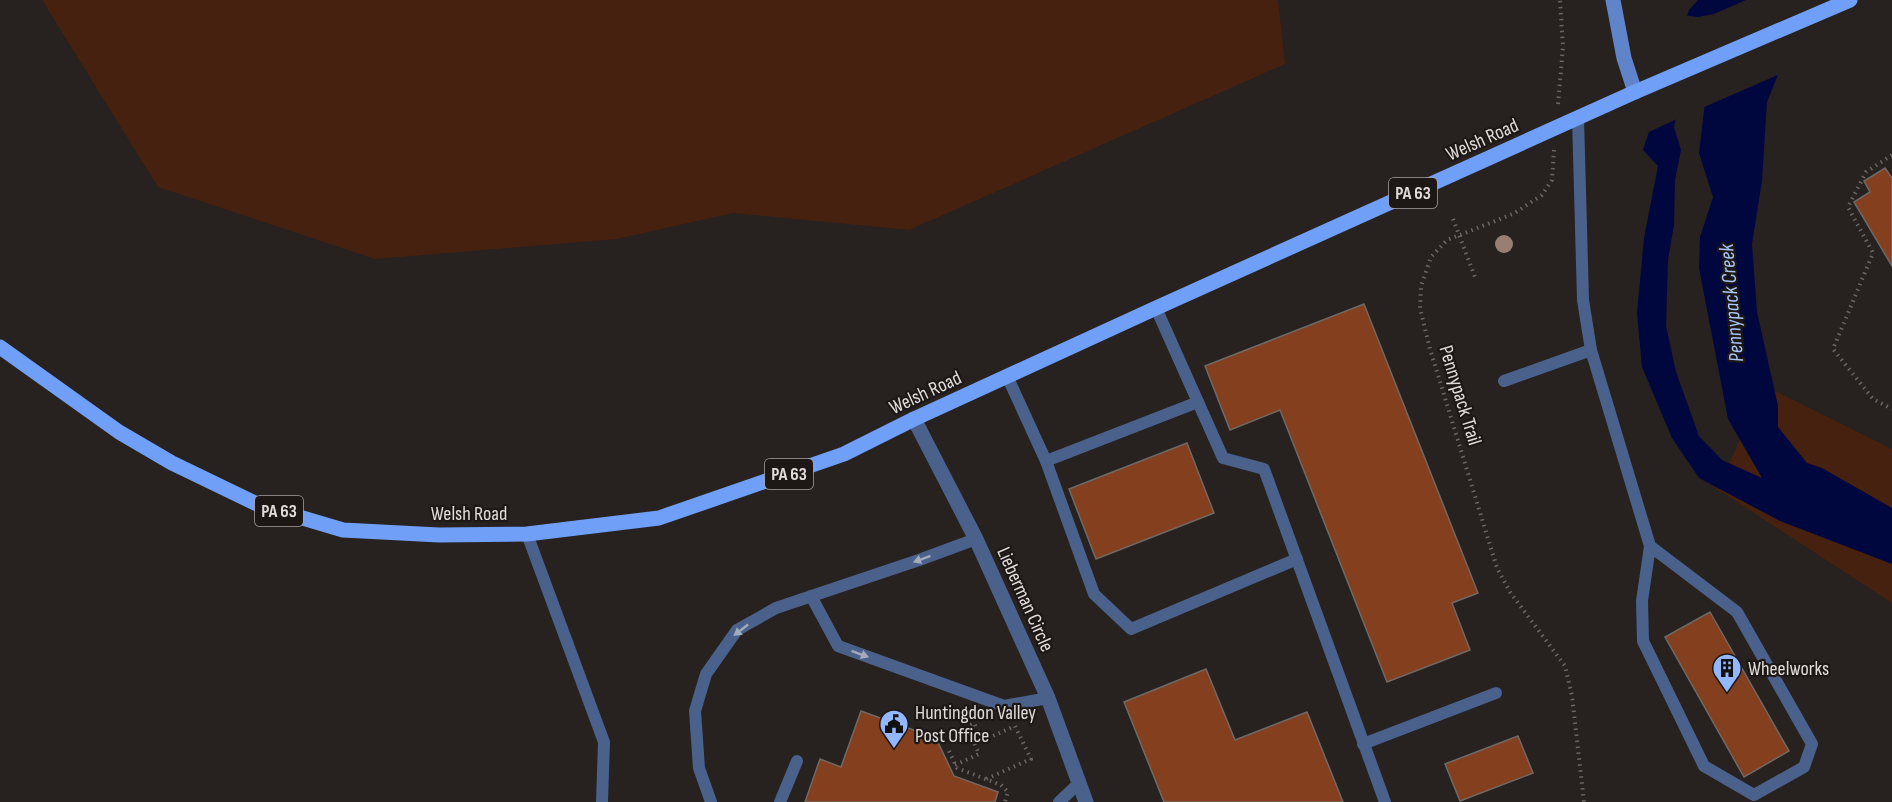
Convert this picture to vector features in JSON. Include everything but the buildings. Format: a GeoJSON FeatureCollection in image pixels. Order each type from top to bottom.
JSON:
{"type":"FeatureCollection","features":[{"type":"Feature","properties":{"kind":"main road","name":"Welsh Road"},"geometry":{"type":"LineString","coordinates":[[0,347],[119,432],[172,463],[259,506],[343,530],[440,536],[527,534],[659,518],[844,454],[914,419],[1156,308],[1635,92],[1850,0]]}},
{"type":"Feature","properties":{"kind":"street"},"geometry":{"type":"LineString","coordinates":[[1613,0],[1624,58],[1635,92]]}},
{"type":"Feature","properties":{"kind":"street","name":"Lieberman Circle"},"geometry":{"type":"LineString","coordinates":[[914,419],[976,538],[1048,698],[1086,802]]}},
{"type":"Feature","properties":{"kind":"lane"},"geometry":{"type":"LineString","coordinates":[[1578,118],[1583,300],[1591,350],[1650,546],[1642,601],[1643,641],[1704,766],[1754,795],[1804,767],[1812,744],[1737,612],[1650,546]]}},
{"type":"Feature","properties":{"kind":"lane"},"geometry":{"type":"LineString","coordinates":[[1156,308],[1223,458],[1264,469],[1385,802]]}},
{"type":"Feature","properties":{"kind":"lane"},"geometry":{"type":"LineString","coordinates":[[1504,381],[1591,350]]}},
{"type":"Feature","properties":{"kind":"lane"},"geometry":{"type":"LineString","coordinates":[[1007,376],[1046,461],[1094,594],[1131,629],[1297,559]]}},
{"type":"Feature","properties":{"kind":"lane"},"geometry":{"type":"LineString","coordinates":[[1046,461],[1198,402]]}},
{"type":"Feature","properties":{"kind":"lane"},"geometry":{"type":"LineString","coordinates":[[527,534],[604,742],[602,802]]}},
{"type":"Feature","properties":{"kind":"lane"},"geometry":{"type":"LineString","coordinates":[[711,802],[699,768],[695,711],[706,674],[737,630],[776,608],[919,560],[976,538]]}},
{"type":"Feature","properties":{"kind":"lane"},"geometry":{"type":"LineString","coordinates":[[811,596],[838,646],[1004,706],[1048,698]]}},
{"type":"Feature","properties":{"kind":"lane"},"geometry":{"type":"LineString","coordinates":[[1363,744],[1496,693]]}},
{"type":"Feature","properties":{"kind":"lane"},"geometry":{"type":"LineString","coordinates":[[780,802],[797,761]]}},
{"type":"Feature","properties":{"kind":"lane"},"geometry":{"type":"LineString","coordinates":[[1059,802],[1079,783]]}},
{"type":"Feature","properties":{"kind":"path"},"geometry":{"type":"LineString","coordinates":[[1560,0],[1563,47],[1561,71]]}},
{"type":"Feature","properties":{"kind":"path"},"geometry":{"type":"LineString","coordinates":[[1892,155],[1866,172],[1848,207],[1873,254],[1833,349],[1873,399],[1892,409]]}},
{"type":"Feature","properties":{"kind":"path","name":"Pennypack Trail"},"geometry":{"type":"LineString","coordinates":[[1552,180],[1542,195],[1513,214],[1448,240],[1431,257],[1420,286],[1420,308],[1497,568],[1510,592],[1565,666],[1572,696],[1584,802]]}},
{"type":"Feature","properties":{"kind":"path"},"geometry":{"type":"LineString","coordinates":[[1453,219],[1475,277]]}},
{"type":"Feature","properties":{"kind":"path"},"geometry":{"type":"LineString","coordinates":[[955,765],[978,754],[967,727],[974,723],[982,741],[1015,726],[1031,759],[986,779]]}},
{"type":"Feature","properties":{"kind":"path"},"geometry":{"type":"LineString","coordinates":[[949,751],[957,768],[1001,784],[1008,792],[1005,802]]}},
{"type":"Feature","properties":{"kind":"path"},"geometry":{"type":"LineString","coordinates":[[947,761],[952,758]]}},
{"type":"Feature","properties":{"kind":"shaded area"},"geometry":{"type":"Polygon","coordinates":[[[42,0],[1278,0],[1285,64],[909,230],[733,213],[617,239],[375,259],[158,187],[42,0]]]}},
{"type":"Feature","properties":{"kind":"shaded area"},"geometry":{"type":"Polygon","coordinates":[[[1765,386],[1892,449],[1892,603],[1717,489],[1765,386]]]}},
{"type":"Feature","properties":{"kind":"water","name":"Pennypack Creek"},"geometry":{"type":"Polygon","coordinates":[[[1698,0],[1808,0],[1767,102],[1762,181],[1752,244],[1757,312],[1778,406],[1778,427],[1807,463],[1822,468],[1892,508],[1892,564],[1780,521],[1699,478],[1672,438],[1642,367],[1637,313],[1644,238],[1658,166],[1643,150],[1689,10],[1698,0]],[[1714,26],[1696,31],[1674,127],[1681,150],[1675,180],[1674,225],[1668,260],[1666,326],[1676,372],[1699,436],[1722,460],[1762,478],[1728,419],[1699,268],[1700,237],[1713,197],[1699,153],[1714,26]]]}},
{"type":"Feature","properties":{"kind":"pier"},"geometry":{"type":"Polygon","coordinates":[[[1746,0],[1811,0],[1782,73],[1702,108],[1711,30],[1698,33],[1679,118],[1647,133],[1684,15],[1698,17],[1714,14],[1746,0]]]}},
{"type":"Feature","properties":{"kind":"place","name":"Wheelworks"},"geometry":{"type":"Point","coordinates":[1727,694]}},
{"type":"Feature","properties":{"kind":"place","name":"Huntingdon Valley Post Office"},"geometry":{"type":"Point","coordinates":[894,750]}}]}
